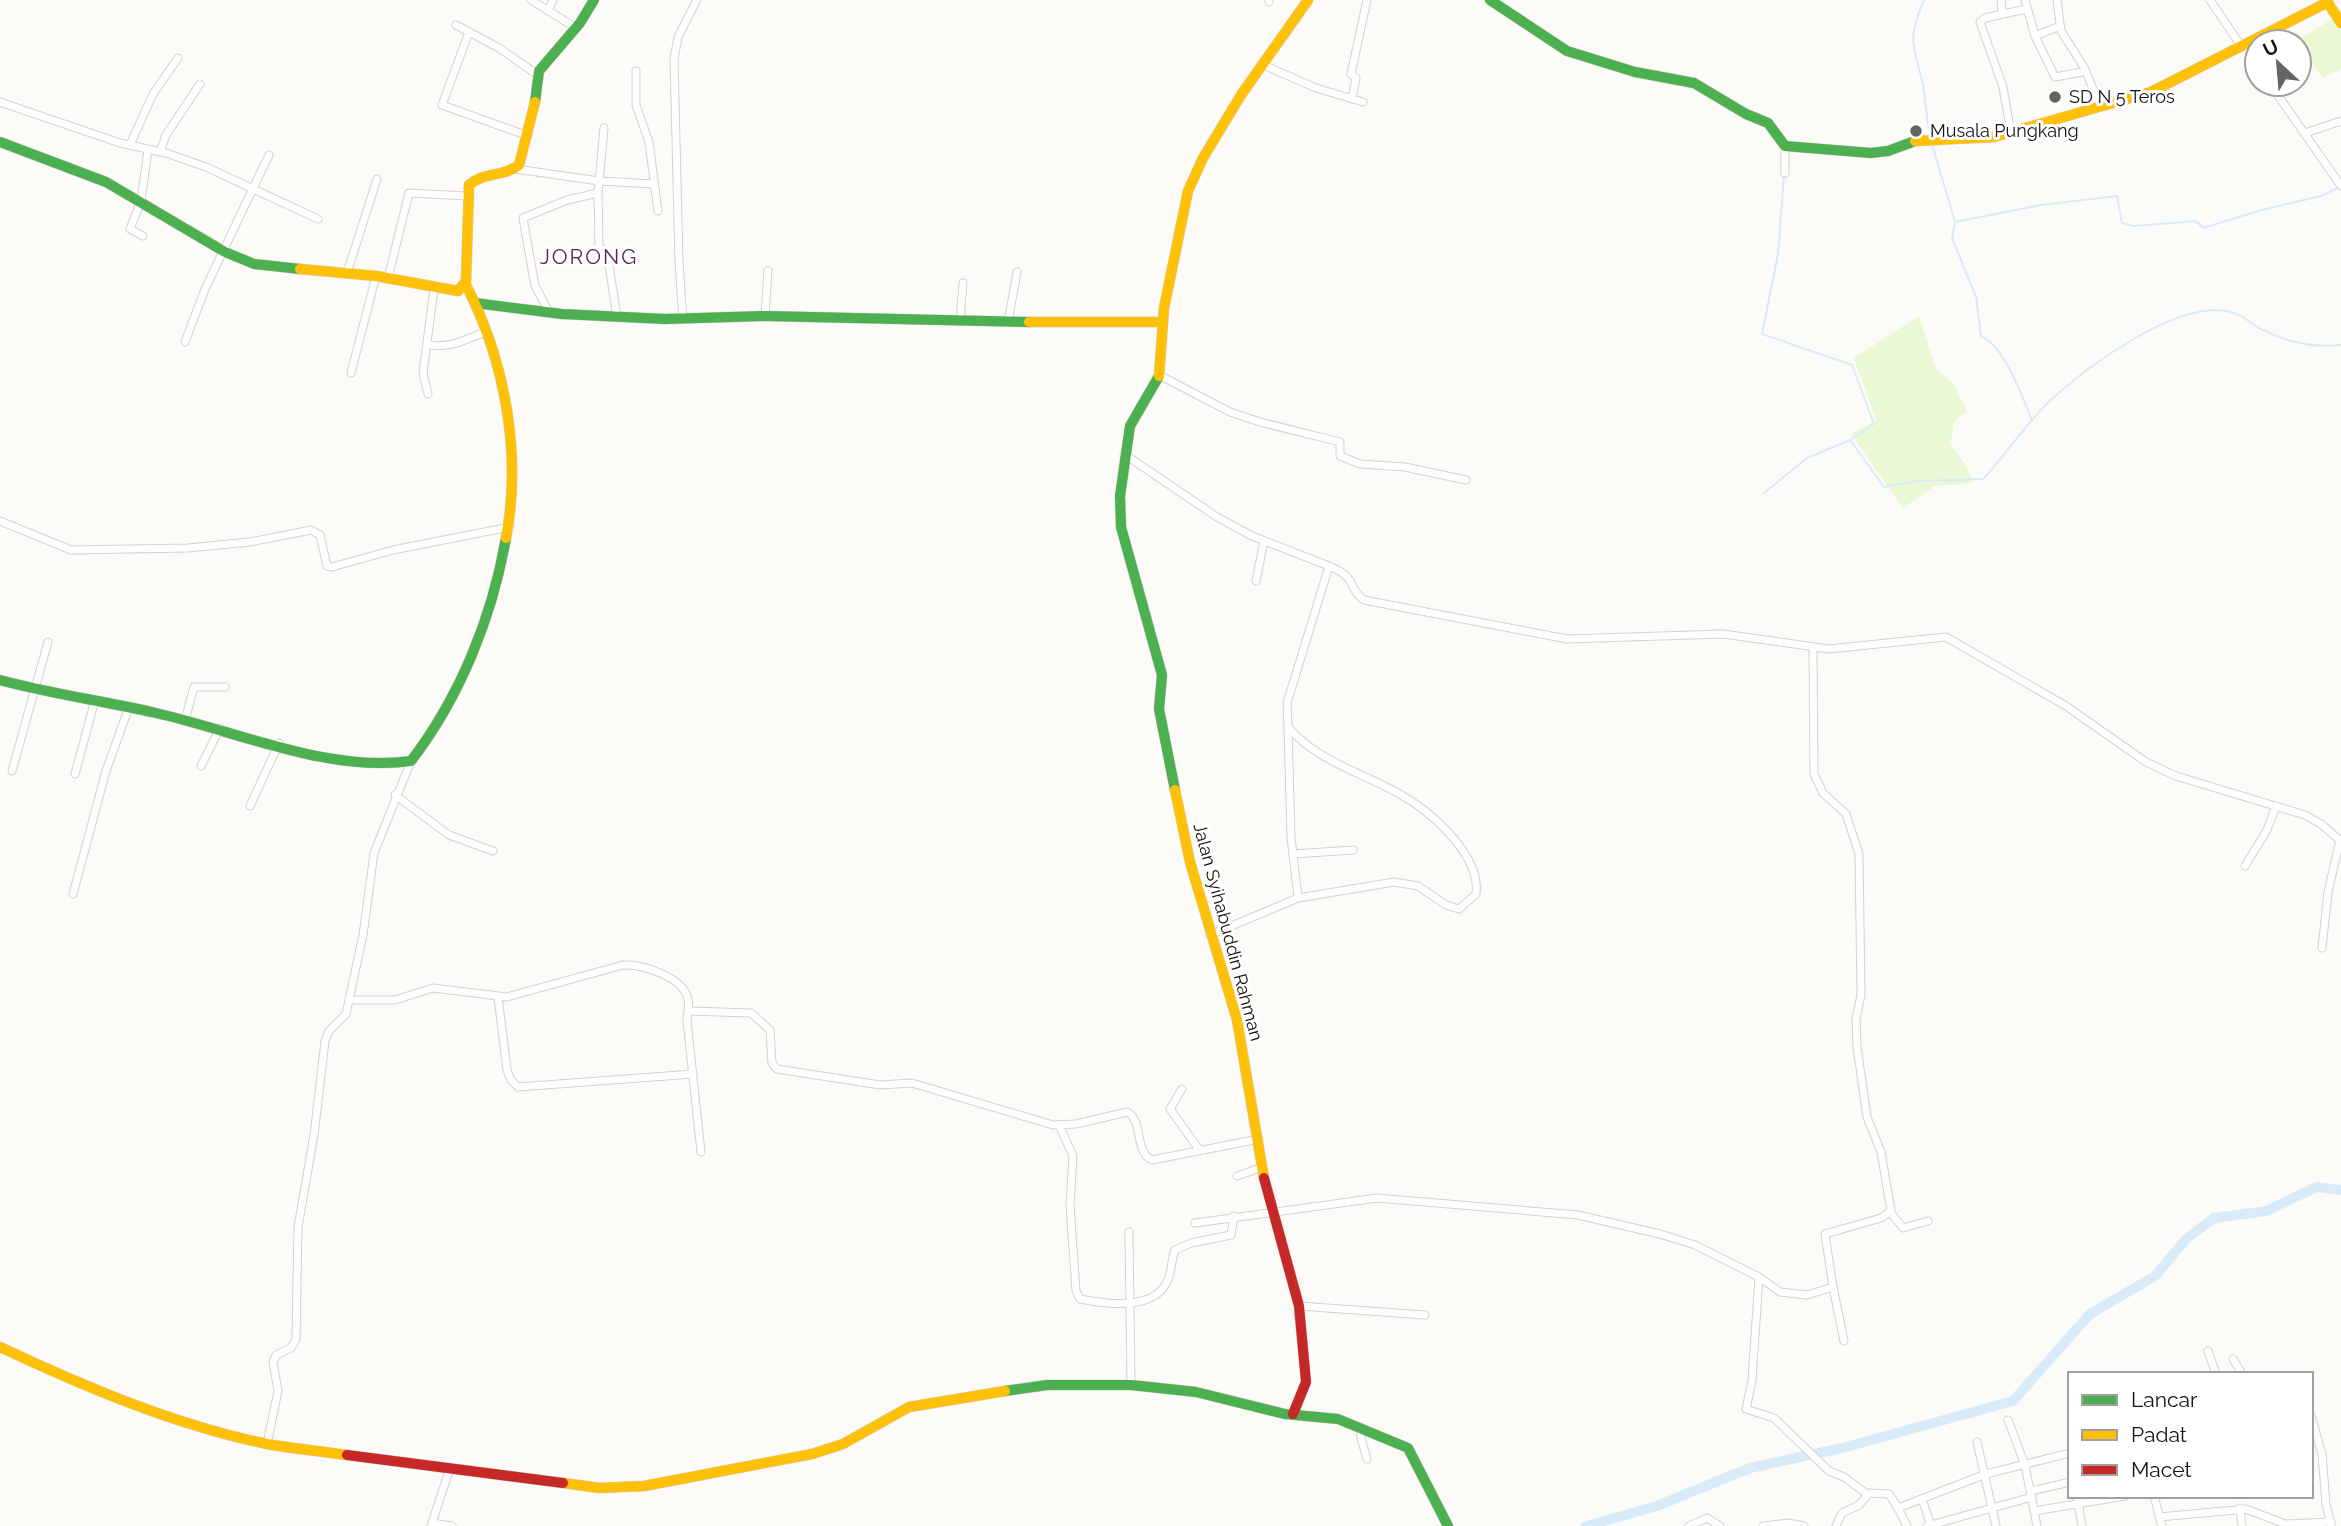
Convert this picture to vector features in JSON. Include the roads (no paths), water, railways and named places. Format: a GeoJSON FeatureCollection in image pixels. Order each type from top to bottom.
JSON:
{"type":"FeatureCollection","features":[{"type":"Feature","properties":{"kind":"street"},"geometry":{"type":"LineString","coordinates":[[531,0],[576,28]]}},
{"type":"Feature","properties":{"kind":"street"},"geometry":{"type":"LineString","coordinates":[[548,11],[553,0]]}},
{"type":"Feature","properties":{"kind":"street"},"geometry":{"type":"LineString","coordinates":[[516,169],[528,136],[538,75],[545,60],[576,28],[594,0]]}},
{"type":"Feature","properties":{"kind":"street"},"geometry":{"type":"LineString","coordinates":[[683,319],[674,59],[678,37],[697,0]]}},
{"type":"Feature","properties":{"kind":"street","name":"Jalan Syihabuddin Rahman"},"geometry":{"type":"LineString","coordinates":[[1293,1414],[1306,1382],[1299,1306],[1272,1210],[1237,1020],[1190,862],[1161,719],[1158,697],[1162,675],[1121,527],[1124,454],[1130,426],[1159,375],[1163,322],[1188,191],[1209,148],[1261,64],[1308,0]]}},
{"type":"Feature","properties":{"kind":"street"},"geometry":{"type":"LineString","coordinates":[[1352,99],[1356,78],[1352,74],[1367,0]]}},
{"type":"Feature","properties":{"kind":"street"},"geometry":{"type":"LineString","coordinates":[[1490,0],[1567,51],[1635,72],[1694,83],[1746,114],[1768,123],[1785,146],[1785,173]]}},
{"type":"Feature","properties":{"kind":"street"},"geometry":{"type":"LineString","coordinates":[[2001,0],[2002,13]]}},
{"type":"Feature","properties":{"kind":"street"},"geometry":{"type":"LineString","coordinates":[[2057,0],[2060,26],[2085,69],[2099,104]]}},
{"type":"Feature","properties":{"kind":"street"},"geometry":{"type":"LineString","coordinates":[[2210,0],[2243,36]]}},
{"type":"Feature","properties":{"kind":"street"},"geometry":{"type":"LineString","coordinates":[[2276,28],[2328,1],[2341,22]]}},
{"type":"Feature","properties":{"kind":"street"},"geometry":{"type":"LineString","coordinates":[[2010,128],[2003,87],[1980,25],[1984,18],[2025,4],[2035,36],[2054,77],[2082,72]]}},
{"type":"Feature","properties":{"kind":"street"},"geometry":{"type":"LineString","coordinates":[[456,25],[538,75]]}},
{"type":"Feature","properties":{"kind":"street"},"geometry":{"type":"LineString","coordinates":[[2035,36],[2060,26]]}},
{"type":"Feature","properties":{"kind":"street"},"geometry":{"type":"LineString","coordinates":[[468,32],[442,105],[528,136]]}},
{"type":"Feature","properties":{"kind":"street"},"geometry":{"type":"LineString","coordinates":[[1785,146],[1871,153],[1888,151],[1909,141],[1994,137],[2151,92],[2243,45]]}},
{"type":"Feature","properties":{"kind":"street"},"geometry":{"type":"LineString","coordinates":[[130,145],[153,94],[178,58]]}},
{"type":"Feature","properties":{"kind":"street"},"geometry":{"type":"LineString","coordinates":[[1261,64],[1316,88],[1363,102]]}},
{"type":"Feature","properties":{"kind":"street"},"geometry":{"type":"LineString","coordinates":[[636,71],[636,105],[649,142],[658,211]]}},
{"type":"Feature","properties":{"kind":"street"},"geometry":{"type":"LineString","coordinates":[[160,152],[172,125],[200,84]]}},
{"type":"Feature","properties":{"kind":"street"},"geometry":{"type":"LineString","coordinates":[[2280,98],[2340,185]]}},
{"type":"Feature","properties":{"kind":"street"},"geometry":{"type":"LineString","coordinates":[[0,102],[229,176],[318,219]]}},
{"type":"Feature","properties":{"kind":"street"},"geometry":{"type":"LineString","coordinates":[[2306,132],[2341,121]]}},
{"type":"Feature","properties":{"kind":"street"},"geometry":{"type":"LineString","coordinates":[[604,128],[598,193],[600,248],[607,252],[617,317]]}},
{"type":"Feature","properties":{"kind":"street"},"geometry":{"type":"LineString","coordinates":[[0,142],[106,182],[223,251],[254,264],[376,276],[434,289],[458,291],[466,285]]}},
{"type":"Feature","properties":{"kind":"street"},"geometry":{"type":"LineString","coordinates":[[143,236],[130,229],[141,201],[148,150]]}},
{"type":"Feature","properties":{"kind":"street"},"geometry":{"type":"LineString","coordinates":[[185,342],[251,188],[269,155]]}},
{"type":"Feature","properties":{"kind":"street"},"geometry":{"type":"LineString","coordinates":[[267,1444],[278,1391],[273,1362],[276,1355],[291,1348],[296,1339],[298,1227],[314,1135],[325,1041],[329,1031],[344,1018],[349,1000],[363,935],[374,853],[395,795],[411,761],[461,684],[498,580],[511,527],[514,480],[509,411],[485,332],[466,285],[467,196],[474,179],[516,169],[599,181],[654,184]]}},
{"type":"Feature","properties":{"kind":"street"},"geometry":{"type":"LineString","coordinates":[[347,273],[377,179]]}},
{"type":"Feature","properties":{"kind":"street"},"geometry":{"type":"LineString","coordinates":[[388,278],[409,193],[467,196]]}},
{"type":"Feature","properties":{"kind":"street"},"geometry":{"type":"LineString","coordinates":[[549,313],[535,285],[523,218],[559,203],[598,193]]}},
{"type":"Feature","properties":{"kind":"street"},"geometry":{"type":"LineString","coordinates":[[765,316],[768,271]]}},
{"type":"Feature","properties":{"kind":"street"},"geometry":{"type":"LineString","coordinates":[[1008,322],[1017,272]]}},
{"type":"Feature","properties":{"kind":"street"},"geometry":{"type":"LineString","coordinates":[[351,373],[376,276]]}},
{"type":"Feature","properties":{"kind":"street"},"geometry":{"type":"LineString","coordinates":[[960,322],[963,283]]}},
{"type":"Feature","properties":{"kind":"street"},"geometry":{"type":"LineString","coordinates":[[428,394],[423,373],[434,289]]}},
{"type":"Feature","properties":{"kind":"street"},"geometry":{"type":"LineString","coordinates":[[474,303],[549,313],[683,319],[765,316],[960,322],[1163,322]]}},
{"type":"Feature","properties":{"kind":"street"},"geometry":{"type":"LineString","coordinates":[[427,344],[452,344],[485,332]]}},
{"type":"Feature","properties":{"kind":"street"},"geometry":{"type":"LineString","coordinates":[[1159,375],[1230,412],[1341,443],[1340,456],[1351,462],[1405,467],[1466,480]]}},
{"type":"Feature","properties":{"kind":"street"},"geometry":{"type":"LineString","coordinates":[[1124,454],[1217,517],[1264,541],[1329,566],[1351,579],[1359,596],[1364,600],[1463,617],[1558,638],[1625,639],[1723,634],[1813,648],[1946,637],[2066,706],[2119,747],[2146,762],[2176,776],[2315,820],[2340,841],[2328,892],[2322,948]]}},
{"type":"Feature","properties":{"kind":"street"},"geometry":{"type":"LineString","coordinates":[[0,521],[71,550],[188,548],[250,542],[311,530],[320,535],[327,566],[332,567],[393,550],[511,527]]}},
{"type":"Feature","properties":{"kind":"street"},"geometry":{"type":"LineString","coordinates":[[1256,581],[1264,541]]}},
{"type":"Feature","properties":{"kind":"street"},"geometry":{"type":"LineString","coordinates":[[1298,898],[1293,854],[1287,703],[1329,566]]}},
{"type":"Feature","properties":{"kind":"street"},"geometry":{"type":"LineString","coordinates":[[12,771],[48,642]]}},
{"type":"Feature","properties":{"kind":"street"},"geometry":{"type":"LineString","coordinates":[[1813,648],[1814,774],[1823,793],[1846,814],[1859,854],[1861,995],[1856,1019],[1857,1047],[1867,1117],[1881,1152],[1891,1213],[1903,1228],[1928,1221]]}},
{"type":"Feature","properties":{"kind":"street"},"geometry":{"type":"LineString","coordinates":[[0,680],[130,707],[357,762],[396,764],[411,761]]}},
{"type":"Feature","properties":{"kind":"street"},"geometry":{"type":"LineString","coordinates":[[186,720],[194,687],[225,687]]}},
{"type":"Feature","properties":{"kind":"street"},"geometry":{"type":"LineString","coordinates":[[75,774],[95,700]]}},
{"type":"Feature","properties":{"kind":"street"},"geometry":{"type":"LineString","coordinates":[[73,894],[106,771],[130,707]]}},
{"type":"Feature","properties":{"kind":"street"},"geometry":{"type":"LineString","coordinates":[[1210,935],[1298,898],[1401,882],[1418,886],[1446,905],[1459,909],[1475,897],[1477,887],[1470,860],[1452,836],[1402,795],[1325,758],[1288,727]]}},
{"type":"Feature","properties":{"kind":"street"},"geometry":{"type":"LineString","coordinates":[[201,766],[220,728]]}},
{"type":"Feature","properties":{"kind":"street"},"geometry":{"type":"LineString","coordinates":[[250,806],[279,743]]}},
{"type":"Feature","properties":{"kind":"street"},"geometry":{"type":"LineString","coordinates":[[395,795],[449,835],[493,851]]}},
{"type":"Feature","properties":{"kind":"street"},"geometry":{"type":"LineString","coordinates":[[2245,866],[2267,830],[2276,806]]}},
{"type":"Feature","properties":{"kind":"street"},"geometry":{"type":"LineString","coordinates":[[1293,854],[1353,850]]}},
{"type":"Feature","properties":{"kind":"street"},"geometry":{"type":"LineString","coordinates":[[349,1000],[395,1000],[433,988],[498,997],[520,995],[615,966],[629,965],[679,983],[687,996],[701,1152]]}},
{"type":"Feature","properties":{"kind":"street"},"geometry":{"type":"LineString","coordinates":[[498,997],[507,1070],[518,1087],[693,1074]]}},
{"type":"Feature","properties":{"kind":"street"},"geometry":{"type":"LineString","coordinates":[[688,1011],[751,1013],[770,1030],[772,1063],[778,1069],[880,1085],[912,1083],[1032,1121],[1059,1125],[1127,1112],[1134,1117],[1148,1159],[1164,1160],[1198,1148],[1259,1139]]}},
{"type":"Feature","properties":{"kind":"street"},"geometry":{"type":"LineString","coordinates":[[1182,1089],[1171,1111],[1198,1148]]}},
{"type":"Feature","properties":{"kind":"street"},"geometry":{"type":"LineString","coordinates":[[1059,1125],[1073,1156],[1070,1206],[1080,1299],[1105,1303],[1151,1297],[1162,1290],[1168,1280],[1177,1248],[1231,1236],[1234,1216]]}},
{"type":"Feature","properties":{"kind":"street"},"geometry":{"type":"LineString","coordinates":[[1237,1176],[1263,1167]]}},
{"type":"Feature","properties":{"kind":"street"},"geometry":{"type":"LineString","coordinates":[[1195,1223],[1272,1210],[1386,1198],[1591,1217],[1695,1245],[1759,1277],[1778,1291],[1807,1295],[1833,1287]]}},
{"type":"Feature","properties":{"kind":"street"},"geometry":{"type":"LineString","coordinates":[[1844,1340],[1825,1234],[1891,1213]]}},
{"type":"Feature","properties":{"kind":"street"},"geometry":{"type":"LineString","coordinates":[[1129,1232],[1131,1385]]}},
{"type":"Feature","properties":{"kind":"street"},"geometry":{"type":"LineString","coordinates":[[1759,1277],[1752,1381],[1746,1409],[1774,1418],[1812,1451],[1825,1468],[1850,1480],[1867,1494],[1889,1494],[1907,1526]]}},
{"type":"Feature","properties":{"kind":"street"},"geometry":{"type":"LineString","coordinates":[[1299,1306],[1425,1315]]}},
{"type":"Feature","properties":{"kind":"street"},"geometry":{"type":"LineString","coordinates":[[0,1347],[77,1383],[144,1408],[267,1444],[600,1488],[644,1486],[822,1451],[916,1404],[1030,1386],[1131,1385],[1196,1392],[1293,1414],[1322,1415],[1361,1427],[1408,1448],[1448,1526]]}},
{"type":"Feature","properties":{"kind":"street"},"geometry":{"type":"LineString","coordinates":[[2208,1351],[2215,1372]]}},
{"type":"Feature","properties":{"kind":"street"},"geometry":{"type":"LineString","coordinates":[[2233,1359],[2241,1372]]}},
{"type":"Feature","properties":{"kind":"street"},"geometry":{"type":"LineString","coordinates":[[2008,1420],[2025,1465],[2037,1526]]}},
{"type":"Feature","properties":{"kind":"street"},"geometry":{"type":"LineString","coordinates":[[2160,1517],[2240,1508],[2252,1510],[2285,1524],[2331,1524],[2326,1504],[2322,1454],[2313,1423]]}},
{"type":"Feature","properties":{"kind":"street"},"geometry":{"type":"LineString","coordinates":[[1361,1427],[1367,1459]]}},
{"type":"Feature","properties":{"kind":"street"},"geometry":{"type":"LineString","coordinates":[[1978,1442],[1996,1526]]}},
{"type":"Feature","properties":{"kind":"street"},"geometry":{"type":"LineString","coordinates":[[1899,1508],[1986,1474],[2068,1454]]}},
{"type":"Feature","properties":{"kind":"street"},"geometry":{"type":"LineString","coordinates":[[450,1468],[431,1524],[452,1526]]}},
{"type":"Feature","properties":{"kind":"street"},"geometry":{"type":"LineString","coordinates":[[1922,1499],[1929,1526],[2068,1483]]}},
{"type":"Feature","properties":{"kind":"street"},"geometry":{"type":"LineString","coordinates":[[1836,1526],[1842,1513],[1859,1505],[1867,1494]]}},
{"type":"Feature","properties":{"kind":"street"},"geometry":{"type":"LineString","coordinates":[[2035,1511],[2077,1500],[2101,1498]]}},
{"type":"Feature","properties":{"kind":"street"},"geometry":{"type":"LineString","coordinates":[[2155,1498],[2162,1526]]}},
{"type":"Feature","properties":{"kind":"street"},"geometry":{"type":"LineString","coordinates":[[2077,1500],[2082,1526]]}},
{"type":"Feature","properties":{"kind":"street"},"geometry":{"type":"LineString","coordinates":[[2240,1508],[2242,1526]]}},
{"type":"Feature","properties":{"kind":"street"},"geometry":{"type":"LineString","coordinates":[[1962,1515],[1964,1526]]}},
{"type":"Feature","properties":{"kind":"street"},"geometry":{"type":"LineString","coordinates":[[1689,1526],[1702,1518],[1718,1525]]}},
{"type":"Feature","properties":{"kind":"street"},"geometry":{"type":"LineString","coordinates":[[1763,1526],[1788,1523],[1804,1526]]}},
{"type":"Feature","properties":{"kind":"waterway"},"geometry":{"type":"LineString","coordinates":[[1924,0],[1915,25],[1913,43],[1923,85],[1930,134]]}},
{"type":"Feature","properties":{"kind":"waterway"},"geometry":{"type":"LineString","coordinates":[[1932,144],[1955,222],[2041,205],[2117,196],[2122,223],[2133,226],[2196,221],[2203,228],[2265,209],[2321,196],[2338,188]]}},
{"type":"Feature","properties":{"kind":"waterway"},"geometry":{"type":"LineString","coordinates":[[1784,176],[1778,254],[1762,334],[1852,365],[1874,424],[1850,440]]}},
{"type":"Feature","properties":{"kind":"waterway"},"geometry":{"type":"LineString","coordinates":[[1955,223],[1952,238],[1976,297],[1981,336],[1998,350],[2005,361],[2032,420]]}},
{"type":"Feature","properties":{"kind":"waterway"},"geometry":{"type":"LineString","coordinates":[[1764,493],[1807,458],[1850,440],[1884,487],[1917,481],[1983,479],[2034,417],[2069,384],[2134,339],[2183,316],[2206,311],[2226,311],[2238,314],[2263,330],[2292,341],[2321,346],[2341,345]]}},
{"type":"Feature","properties":{"kind":"waterway"},"geometry":{"type":"LineString","coordinates":[[1586,1526],[1657,1506],[1750,1468],[1842,1448],[2013,1401],[2090,1314],[2155,1276],[2186,1239],[2214,1218],[2266,1211],[2317,1187],[2341,1190]]}},
{"type":"Feature","properties":{"kind":"place","name":"SD N 5 Teros"},"geometry":{"type":"Point","coordinates":[2055,97]}},
{"type":"Feature","properties":{"kind":"place","name":"Musala Pungkang"},"geometry":{"type":"Point","coordinates":[1916,131]}},
{"type":"Feature","properties":{"kind":"district","name":"JORONG"},"geometry":{"type":"Point","coordinates":[589,257]}}]}
